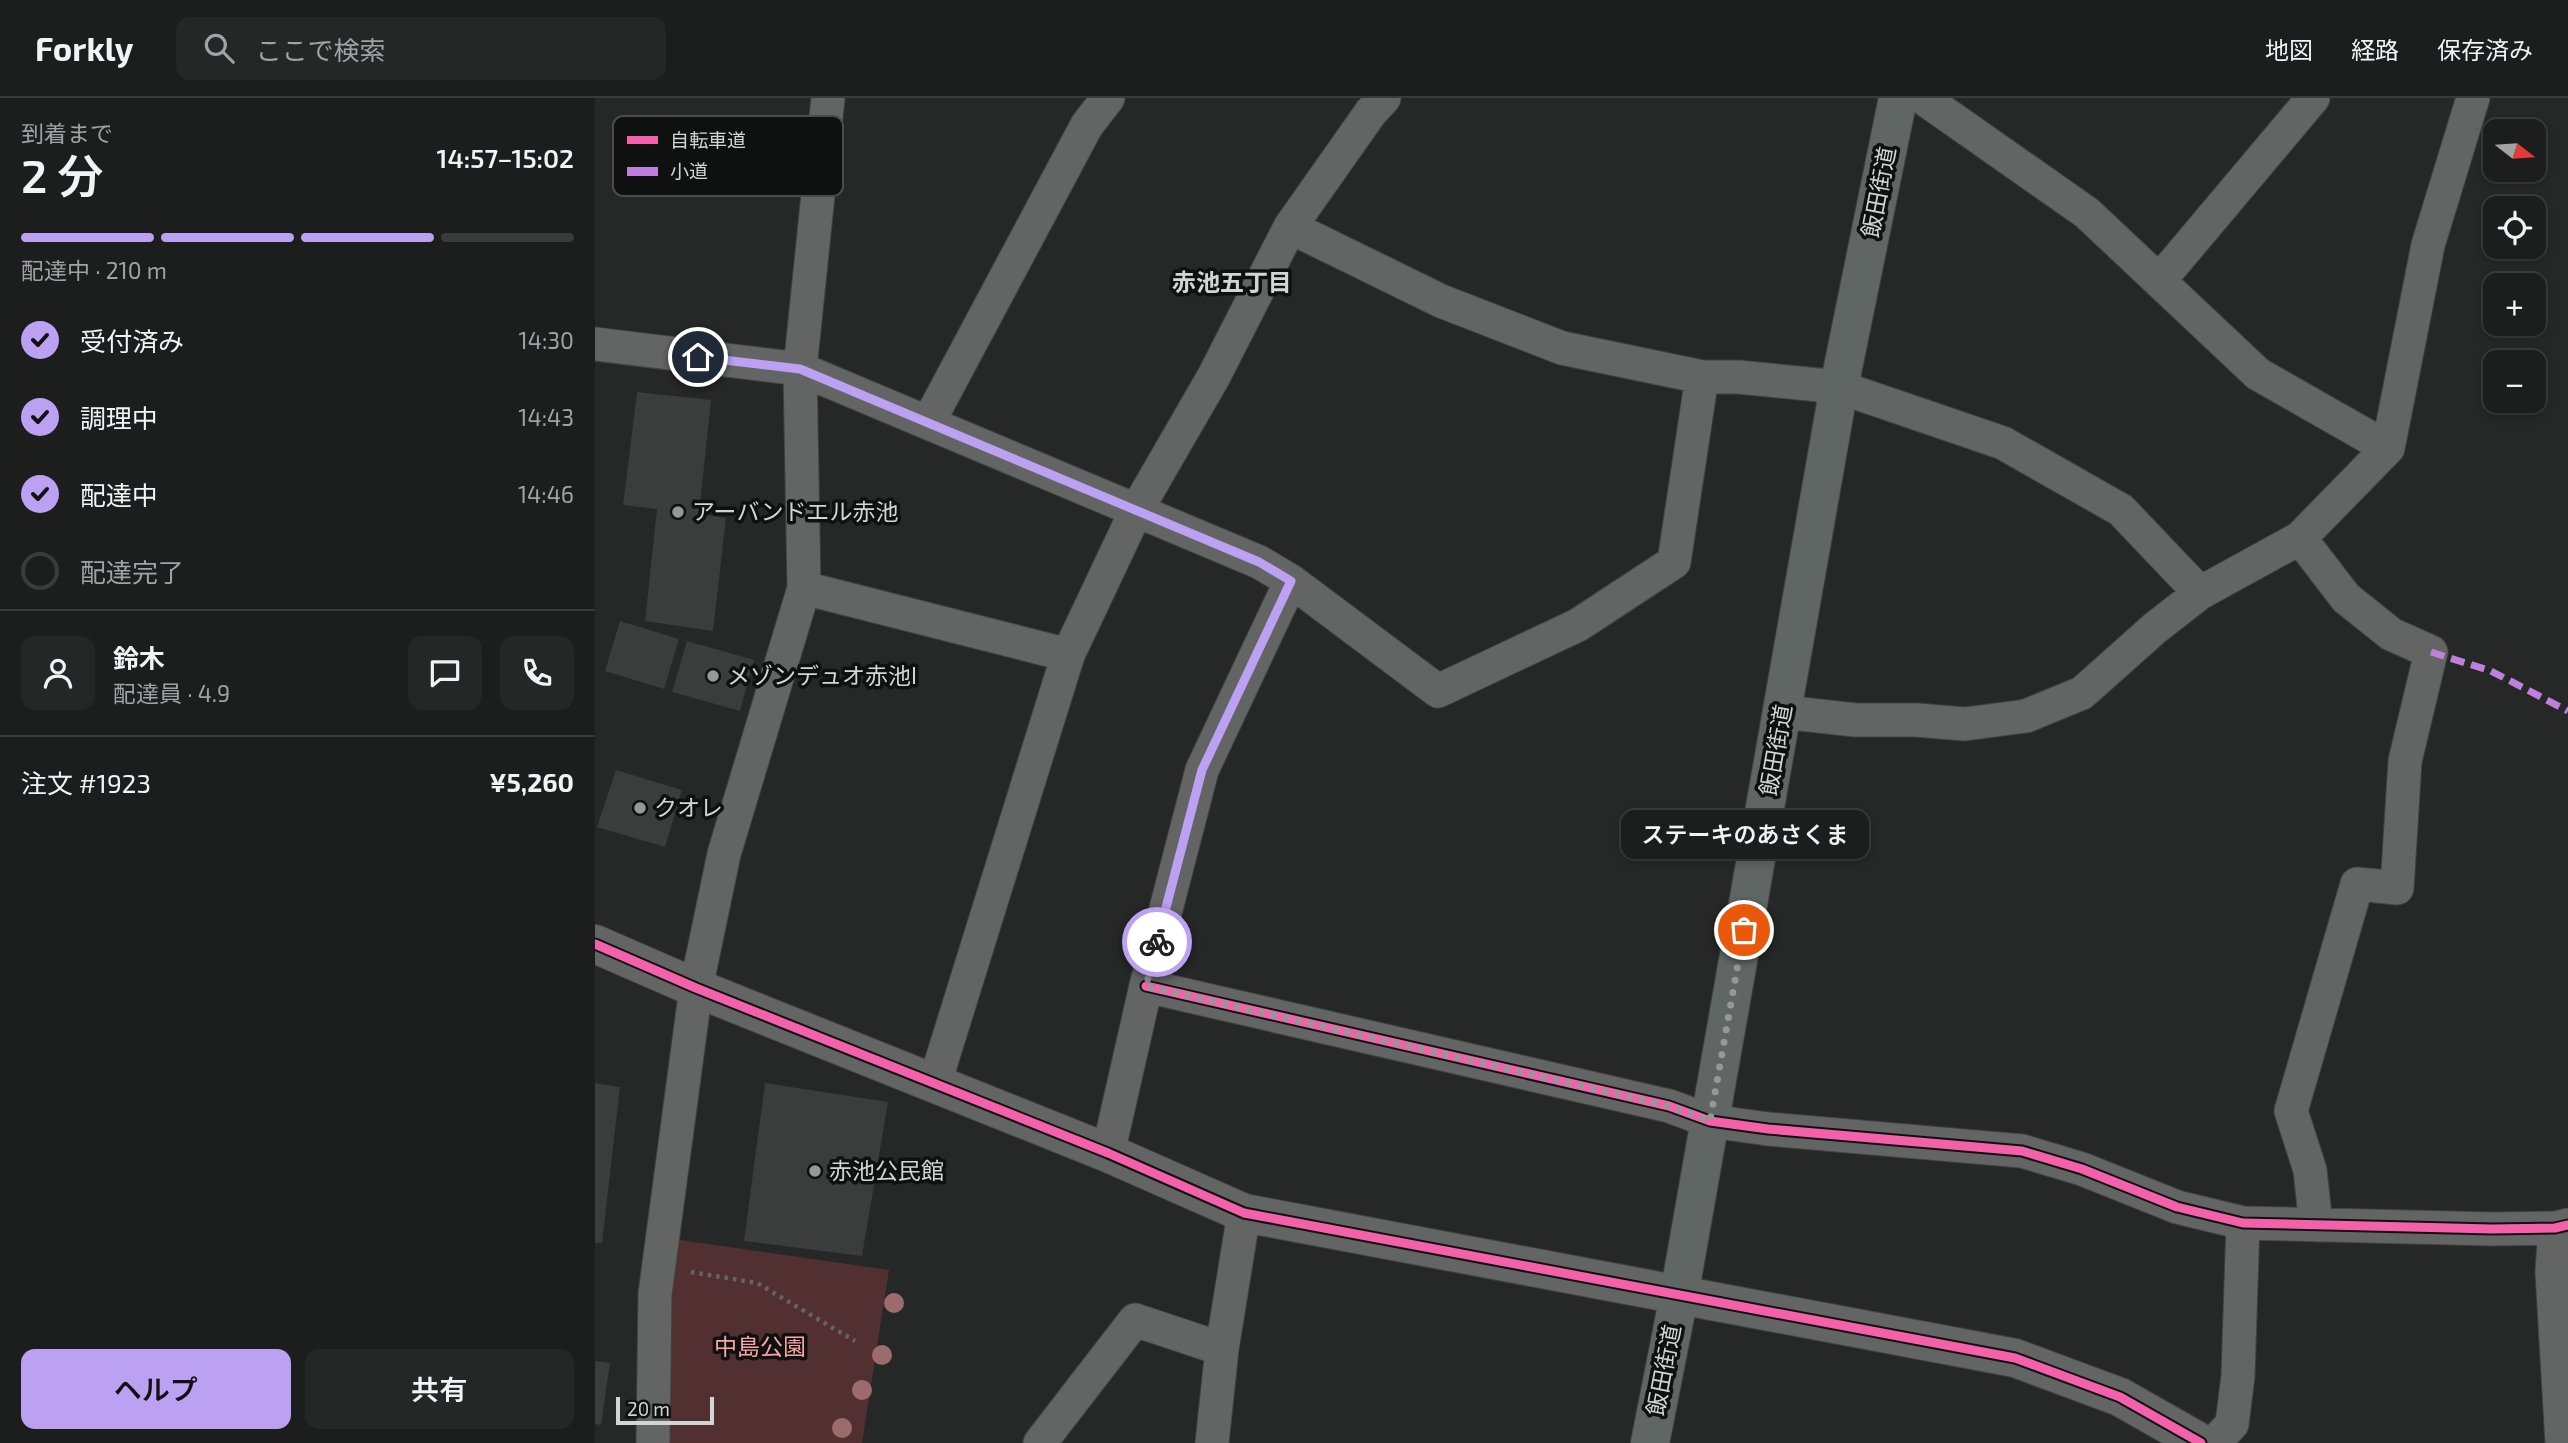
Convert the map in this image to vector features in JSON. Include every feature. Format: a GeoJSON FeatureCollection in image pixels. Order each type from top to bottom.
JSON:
{"type":"FeatureCollection","features":[{"type":"Feature","properties":{"kind":"main road","name":"飯田街道"},"geometry":{"type":"LineString","coordinates":[[1650,1443],[1679,1296],[1839,387],[1898,98]]}},
{"type":"Feature","properties":{"kind":"street"},"geometry":{"type":"LineString","coordinates":[[826,116],[828,98]]}},
{"type":"Feature","properties":{"kind":"street"},"geometry":{"type":"LineString","coordinates":[[928,423],[1087,125],[1108,98]]}},
{"type":"Feature","properties":{"kind":"street"},"geometry":{"type":"LineString","coordinates":[[1923,98],[2087,213],[2258,374],[2388,448]]}},
{"type":"Feature","properties":{"kind":"street"},"geometry":{"type":"LineString","coordinates":[[1783,712],[1855,720],[1916,720],[1965,724],[2026,716],[2082,693],[2155,628],[2200,593],[2300,538],[2388,448],[2428,245],[2473,98]]}},
{"type":"Feature","properties":{"kind":"street"},"geometry":{"type":"LineString","coordinates":[[2159,281],[2303,102]]}},
{"type":"Feature","properties":{"kind":"street"},"geometry":{"type":"LineString","coordinates":[[935,1082],[1068,655],[1136,511],[1214,376],[1290,227],[1370,103]]}},
{"type":"Feature","properties":{"kind":"street"},"geometry":{"type":"LineString","coordinates":[[653,1443],[655,1294],[696,988],[724,854],[804,588],[800,369],[818,196]]}},
{"type":"Feature","properties":{"kind":"street"},"geometry":{"type":"LineString","coordinates":[[1290,227],[1440,301],[1562,348],[1702,376],[1839,387],[2003,443],[2121,510],[2200,593]]}},
{"type":"Feature","properties":{"kind":"street"},"geometry":{"type":"LineString","coordinates":[[595,344],[800,369],[1259,562],[1291,581],[1438,691],[1579,625],[1674,562],[1702,376]]}},
{"type":"Feature","properties":{"kind":"street"},"geometry":{"type":"LineString","coordinates":[[2300,538],[2346,598],[2392,634],[2431,652],[2405,761],[2397,888],[2357,884],[2291,1111],[2310,1170],[2316,1225]]}},
{"type":"Feature","properties":{"kind":"street"},"geometry":{"type":"LineString","coordinates":[[1108,1153],[1146,986],[1202,770],[1291,581]]}},
{"type":"Feature","properties":{"kind":"street"},"geometry":{"type":"LineString","coordinates":[[804,588],[1068,655]]}},
{"type":"Feature","properties":{"kind":"street"},"geometry":{"type":"LineString","coordinates":[[595,944],[696,988],[1108,1153],[1244,1213],[1679,1296],[1942,1342],[2015,1358],[2120,1397],[2201,1443]]}},
{"type":"Feature","properties":{"kind":"street"},"geometry":{"type":"LineString","coordinates":[[1146,986],[1669,1106],[1710,1121],[2022,1151],[2082,1169],[2177,1207],[2243,1223],[2562,1227],[2551,1272],[2562,1443]]}},
{"type":"Feature","properties":{"kind":"street"},"geometry":{"type":"LineString","coordinates":[[1212,1443],[1222,1349],[1244,1213]]}},
{"type":"Feature","properties":{"kind":"street"},"geometry":{"type":"LineString","coordinates":[[2214,1443],[2232,1424],[2238,1376],[2243,1223]]}},
{"type":"Feature","properties":{"kind":"street"},"geometry":{"type":"LineString","coordinates":[[1040,1443],[1135,1320],[1222,1349]]}},
{"type":"Feature","properties":{"kind":"path"},"geometry":{"type":"LineString","coordinates":[[659,1267],[757,1283],[855,1341]]}},
{"type":"Feature","properties":{"kind":"green space","name":"中島公園"},"geometry":{"type":"Polygon","coordinates":[[[673,1239],[889,1270],[862,1443],[665,1443],[673,1239]]]}},
{"type":"Feature","properties":{"kind":"building","name":"アーバンドエル赤池"},"geometry":{"type":"Polygon","coordinates":[[[637,392],[711,400],[699,514],[726,518],[713,631],[645,621],[657,509],[623,505],[637,392]]]}},
{"type":"Feature","properties":{"kind":"building"},"geometry":{"type":"Polygon","coordinates":[[[620,621],[679,639],[664,689],[605,671],[620,621]]]}},
{"type":"Feature","properties":{"kind":"building","name":"メゾンデュオ赤池I"},"geometry":{"type":"Polygon","coordinates":[[[687,641],[754,660],[740,711],[672,692],[687,641]]]}},
{"type":"Feature","properties":{"kind":"building","name":"クオレ"},"geometry":{"type":"Polygon","coordinates":[[[616,770],[682,790],[665,847],[597,827],[616,770]]]}},
{"type":"Feature","properties":{"kind":"building"},"geometry":{"type":"Polygon","coordinates":[[[595,1083],[620,1087],[602,1243],[595,1243],[595,1083]]]}},
{"type":"Feature","properties":{"kind":"building","name":"赤池公民館"},"geometry":{"type":"Polygon","coordinates":[[[765,1083],[888,1102],[862,1256],[744,1241],[765,1083]]]}},
{"type":"Feature","properties":{"kind":"building"},"geometry":{"type":"Polygon","coordinates":[[[595,1361],[610,1363],[601,1425],[595,1424],[595,1361]]]}},
{"type":"Feature","properties":{"kind":"marked path"},"geometry":{"type":"LineString","coordinates":[[2431,652],[2491,671],[2568,711]]}},
{"type":"Feature","properties":{"kind":"cycle path"},"geometry":{"type":"LineString","coordinates":[[595,944],[696,988],[1108,1153],[1244,1213],[2015,1358],[2120,1397],[2201,1443]]}},
{"type":"Feature","properties":{"kind":"cycle path"},"geometry":{"type":"LineString","coordinates":[[1146,986],[1669,1106],[1710,1121],[1768,1129],[2022,1151],[2082,1169],[2177,1207],[2243,1223],[2492,1229],[2555,1228],[2568,1225]]}},
{"type":"Feature","properties":{"kind":"way so far"},"geometry":{"type":"LineString","coordinates":[[1157,942],[1146,986],[1669,1106],[1710,1121],[1744,930]]}},
{"type":"Feature","properties":{"kind":"place","name":"アーバンドエル赤池"},"geometry":{"type":"Point","coordinates":[678,512]}},
{"type":"Feature","properties":{"kind":"place","name":"メゾンデュオ赤池I"},"geometry":{"type":"Point","coordinates":[713,676]}},
{"type":"Feature","properties":{"kind":"place","name":"クオレ"},"geometry":{"type":"Point","coordinates":[640,808]}},
{"type":"Feature","properties":{"kind":"place","name":"ステーキのあさくま"},"geometry":{"type":"Point","coordinates":[1744,930]}},
{"type":"Feature","properties":{"kind":"place","name":"赤池公民館"},"geometry":{"type":"Point","coordinates":[815,1171]}},
{"type":"Feature","properties":{"kind":"district","name":"赤池五丁目"},"geometry":{"type":"Point","coordinates":[1232,283]}},
{"type":"Feature","properties":{"kind":"route"},"geometry":{"type":"LineString","coordinates":[[698,357],[800,369],[1259,562],[1291,581],[1202,770],[1157,942]]}}]}
